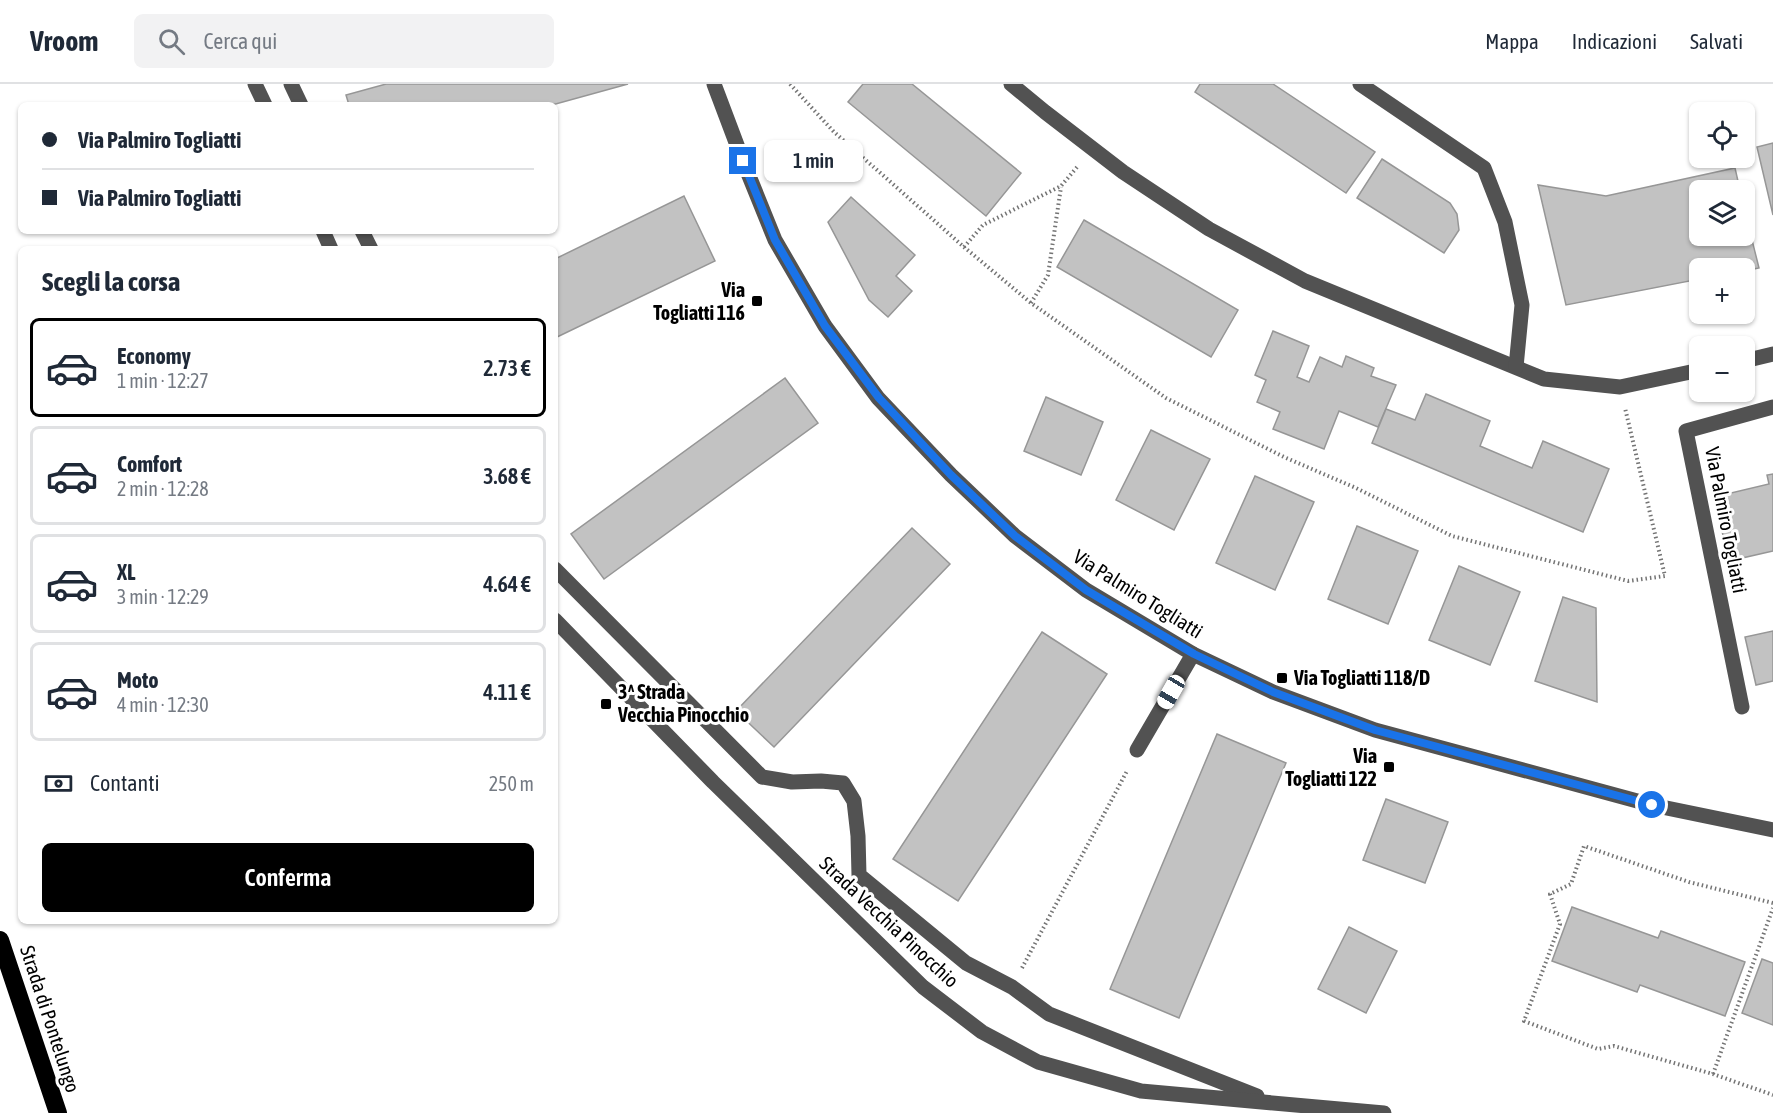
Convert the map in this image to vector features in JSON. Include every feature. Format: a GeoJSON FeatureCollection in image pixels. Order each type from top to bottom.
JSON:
{"type":"FeatureCollection","features":[{"type":"Feature","properties":{"kind":"highway","name":"Strada di Pontelungo"},"geometry":{"type":"LineString","coordinates":[[0,940],[58,1113]]}},
{"type":"Feature","properties":{"kind":"street"},"geometry":{"type":"LineString","coordinates":[[255,84],[264,102]]}},
{"type":"Feature","properties":{"kind":"street"},"geometry":{"type":"LineString","coordinates":[[291,84],[300,102]]}},
{"type":"Feature","properties":{"kind":"street","name":"Via Palmiro Togliatti"},"geometry":{"type":"LineString","coordinates":[[714,84],[775,240],[825,326],[879,398],[951,475],[1015,536],[1086,590],[1194,654],[1273,692],[1375,730],[1652,805],[1773,830]]}},
{"type":"Feature","properties":{"kind":"street"},"geometry":{"type":"LineString","coordinates":[[1011,84],[1123,172],[1209,229],[1305,280],[1544,379],[1620,387],[1689,372]]}},
{"type":"Feature","properties":{"kind":"street"},"geometry":{"type":"LineString","coordinates":[[1360,84],[1484,168],[1505,222],[1522,305],[1516,367]]}},
{"type":"Feature","properties":{"kind":"street"},"geometry":{"type":"LineString","coordinates":[[1755,358],[1773,354]]}},
{"type":"Feature","properties":{"kind":"street","name":"Via Palmiro Togliatti"},"geometry":{"type":"LineString","coordinates":[[1742,706],[1686,431],[1773,407]]}},
{"type":"Feature","properties":{"kind":"street"},"geometry":{"type":"LineString","coordinates":[[558,572],[762,777],[792,782],[843,783],[854,801],[859,875],[966,963],[1012,987],[1049,1014],[1274,1102]]}},
{"type":"Feature","properties":{"kind":"street","name":"Strada Vecchia Pinocchio"},"geometry":{"type":"LineString","coordinates":[[558,623],[713,782],[923,987],[982,1032],[1038,1062],[1140,1091],[1384,1113]]}},
{"type":"Feature","properties":{"kind":"street"},"geometry":{"type":"LineString","coordinates":[[1137,750],[1194,654]]}},
{"type":"Feature","properties":{"kind":"path"},"geometry":{"type":"LineString","coordinates":[[790,84],[834,132],[1031,303],[1166,398],[1284,457],[1356,488],[1452,536],[1628,581],[1665,576],[1620,387]]}},
{"type":"Feature","properties":{"kind":"path"},"geometry":{"type":"LineString","coordinates":[[964,247],[983,225],[1061,186],[1092,148]]}},
{"type":"Feature","properties":{"kind":"path"},"geometry":{"type":"LineString","coordinates":[[1031,303],[1048,275],[1061,186]]}},
{"type":"Feature","properties":{"kind":"path"},"geometry":{"type":"LineString","coordinates":[[1012,987],[1098,828],[1137,750]]}},
{"type":"Feature","properties":{"kind":"path"},"geometry":{"type":"LineString","coordinates":[[1773,903],[1689,882],[1584,846],[1571,884],[1550,894],[1560,924],[1524,1021],[1599,1049],[1614,1046],[1713,1074],[1773,1095]]}},
{"type":"Feature","properties":{"kind":"path"},"geometry":{"type":"LineString","coordinates":[[1713,1074],[1773,908]]}},
{"type":"Feature","properties":{"kind":"building"},"geometry":{"type":"Polygon","coordinates":[[[386,84],[628,84],[558,103],[348,102],[346,95],[386,84]]]}},
{"type":"Feature","properties":{"kind":"building"},"geometry":{"type":"Polygon","coordinates":[[[863,84],[912,84],[1021,173],[986,216],[848,102],[863,84]]]}},
{"type":"Feature","properties":{"kind":"building"},"geometry":{"type":"Polygon","coordinates":[[[1200,84],[1273,84],[1375,152],[1346,193],[1195,92],[1200,84]]]}},
{"type":"Feature","properties":{"kind":"building"},"geometry":{"type":"Polygon","coordinates":[[[1773,143],[1773,215],[1757,147],[1773,143]]]}},
{"type":"Feature","properties":{"kind":"building"},"geometry":{"type":"Polygon","coordinates":[[[1382,159],[1450,203],[1457,214],[1459,230],[1444,253],[1357,198],[1382,159]]]}},
{"type":"Feature","properties":{"kind":"building"},"geometry":{"type":"Polygon","coordinates":[[[1735,168],[1738,180],[1689,180],[1689,246],[1754,246],[1759,268],[1755,269],[1755,258],[1689,258],[1689,281],[1566,305],[1538,185],[1606,196],[1735,168]]]}},
{"type":"Feature","properties":{"kind":"building"},"geometry":{"type":"Polygon","coordinates":[[[684,196],[715,261],[558,337],[558,258],[684,196]]]}},
{"type":"Feature","properties":{"kind":"building"},"geometry":{"type":"Polygon","coordinates":[[[851,197],[915,255],[896,276],[912,291],[888,317],[869,300],[828,222],[851,197]]]}},
{"type":"Feature","properties":{"kind":"building"},"geometry":{"type":"Polygon","coordinates":[[[1084,220],[1238,310],[1211,357],[1057,267],[1084,220]]]}},
{"type":"Feature","properties":{"kind":"building"},"geometry":{"type":"Polygon","coordinates":[[[1273,331],[1309,346],[1297,377],[1309,382],[1320,357],[1342,367],[1346,356],[1374,368],[1371,376],[1396,385],[1378,427],[1339,411],[1324,449],[1273,429],[1280,412],[1257,402],[1266,380],[1255,375],[1273,331]]]}},
{"type":"Feature","properties":{"kind":"building"},"geometry":{"type":"Polygon","coordinates":[[[785,378],[818,423],[604,579],[571,534],[785,378]]]}},
{"type":"Feature","properties":{"kind":"building"},"geometry":{"type":"Polygon","coordinates":[[[1426,394],[1490,421],[1480,446],[1532,468],[1543,441],[1609,469],[1583,532],[1372,443],[1386,409],[1415,420],[1426,394]]]}},
{"type":"Feature","properties":{"kind":"building"},"geometry":{"type":"Polygon","coordinates":[[[1046,397],[1103,422],[1081,475],[1024,451],[1046,397]]]}},
{"type":"Feature","properties":{"kind":"building"},"geometry":{"type":"Polygon","coordinates":[[[1151,430],[1210,459],[1174,530],[1116,500],[1151,430]]]}},
{"type":"Feature","properties":{"kind":"building"},"geometry":{"type":"Polygon","coordinates":[[[1773,474],[1773,551],[1729,561],[1714,497],[1769,484],[1767,475],[1773,474]]]}},
{"type":"Feature","properties":{"kind":"building"},"geometry":{"type":"Polygon","coordinates":[[[1255,476],[1314,502],[1275,590],[1216,563],[1255,476]]]}},
{"type":"Feature","properties":{"kind":"building"},"geometry":{"type":"Polygon","coordinates":[[[1357,526],[1418,551],[1388,624],[1328,599],[1357,526]]]}},
{"type":"Feature","properties":{"kind":"building"},"geometry":{"type":"Polygon","coordinates":[[[912,528],[950,564],[774,747],[736,711],[912,528]]]}},
{"type":"Feature","properties":{"kind":"building"},"geometry":{"type":"Polygon","coordinates":[[[1459,566],[1520,592],[1490,665],[1429,640],[1459,566]]]}},
{"type":"Feature","properties":{"kind":"building"},"geometry":{"type":"Polygon","coordinates":[[[1563,597],[1596,608],[1597,702],[1535,681],[1563,597]]]}},
{"type":"Feature","properties":{"kind":"building"},"geometry":{"type":"Polygon","coordinates":[[[1773,631],[1773,681],[1756,685],[1745,637],[1773,631]]]}},
{"type":"Feature","properties":{"kind":"building"},"geometry":{"type":"Polygon","coordinates":[[[1042,632],[1107,674],[958,901],[893,859],[1042,632]]]}},
{"type":"Feature","properties":{"kind":"building"},"geometry":{"type":"Polygon","coordinates":[[[1217,734],[1286,763],[1179,1018],[1110,989],[1217,734]]]}},
{"type":"Feature","properties":{"kind":"building"},"geometry":{"type":"Polygon","coordinates":[[[1386,799],[1448,822],[1425,883],[1363,860],[1386,799]]]}},
{"type":"Feature","properties":{"kind":"building"},"geometry":{"type":"Polygon","coordinates":[[[1572,907],[1658,938],[1661,931],[1745,962],[1725,1016],[1640,985],[1637,992],[1552,961],[1572,907]]]}},
{"type":"Feature","properties":{"kind":"building"},"geometry":{"type":"Polygon","coordinates":[[[1349,927],[1397,951],[1366,1013],[1318,989],[1349,927]]]}},
{"type":"Feature","properties":{"kind":"building"},"geometry":{"type":"Polygon","coordinates":[[[1762,959],[1773,963],[1773,1025],[1742,1013],[1762,959]]]}},
{"type":"Feature","properties":{"kind":"place","name":"Via Togliatti 116"},"geometry":{"type":"Point","coordinates":[757,301]}},
{"type":"Feature","properties":{"kind":"place","name":"Via Togliatti 118/D"},"geometry":{"type":"Point","coordinates":[1282,678]}},
{"type":"Feature","properties":{"kind":"place","name":"3^ Strada Vecchia Pinocchio"},"geometry":{"type":"Point","coordinates":[606,704]}},
{"type":"Feature","properties":{"kind":"place","name":"Via Togliatti 122"},"geometry":{"type":"Point","coordinates":[1389,767]}},
{"type":"Feature","properties":{"kind":"route"},"geometry":{"type":"LineString","coordinates":[[743,161],[775,240],[825,326],[879,398],[951,475],[1015,536],[1086,590],[1194,654],[1273,692],[1375,730],[1652,805]]}}]}
